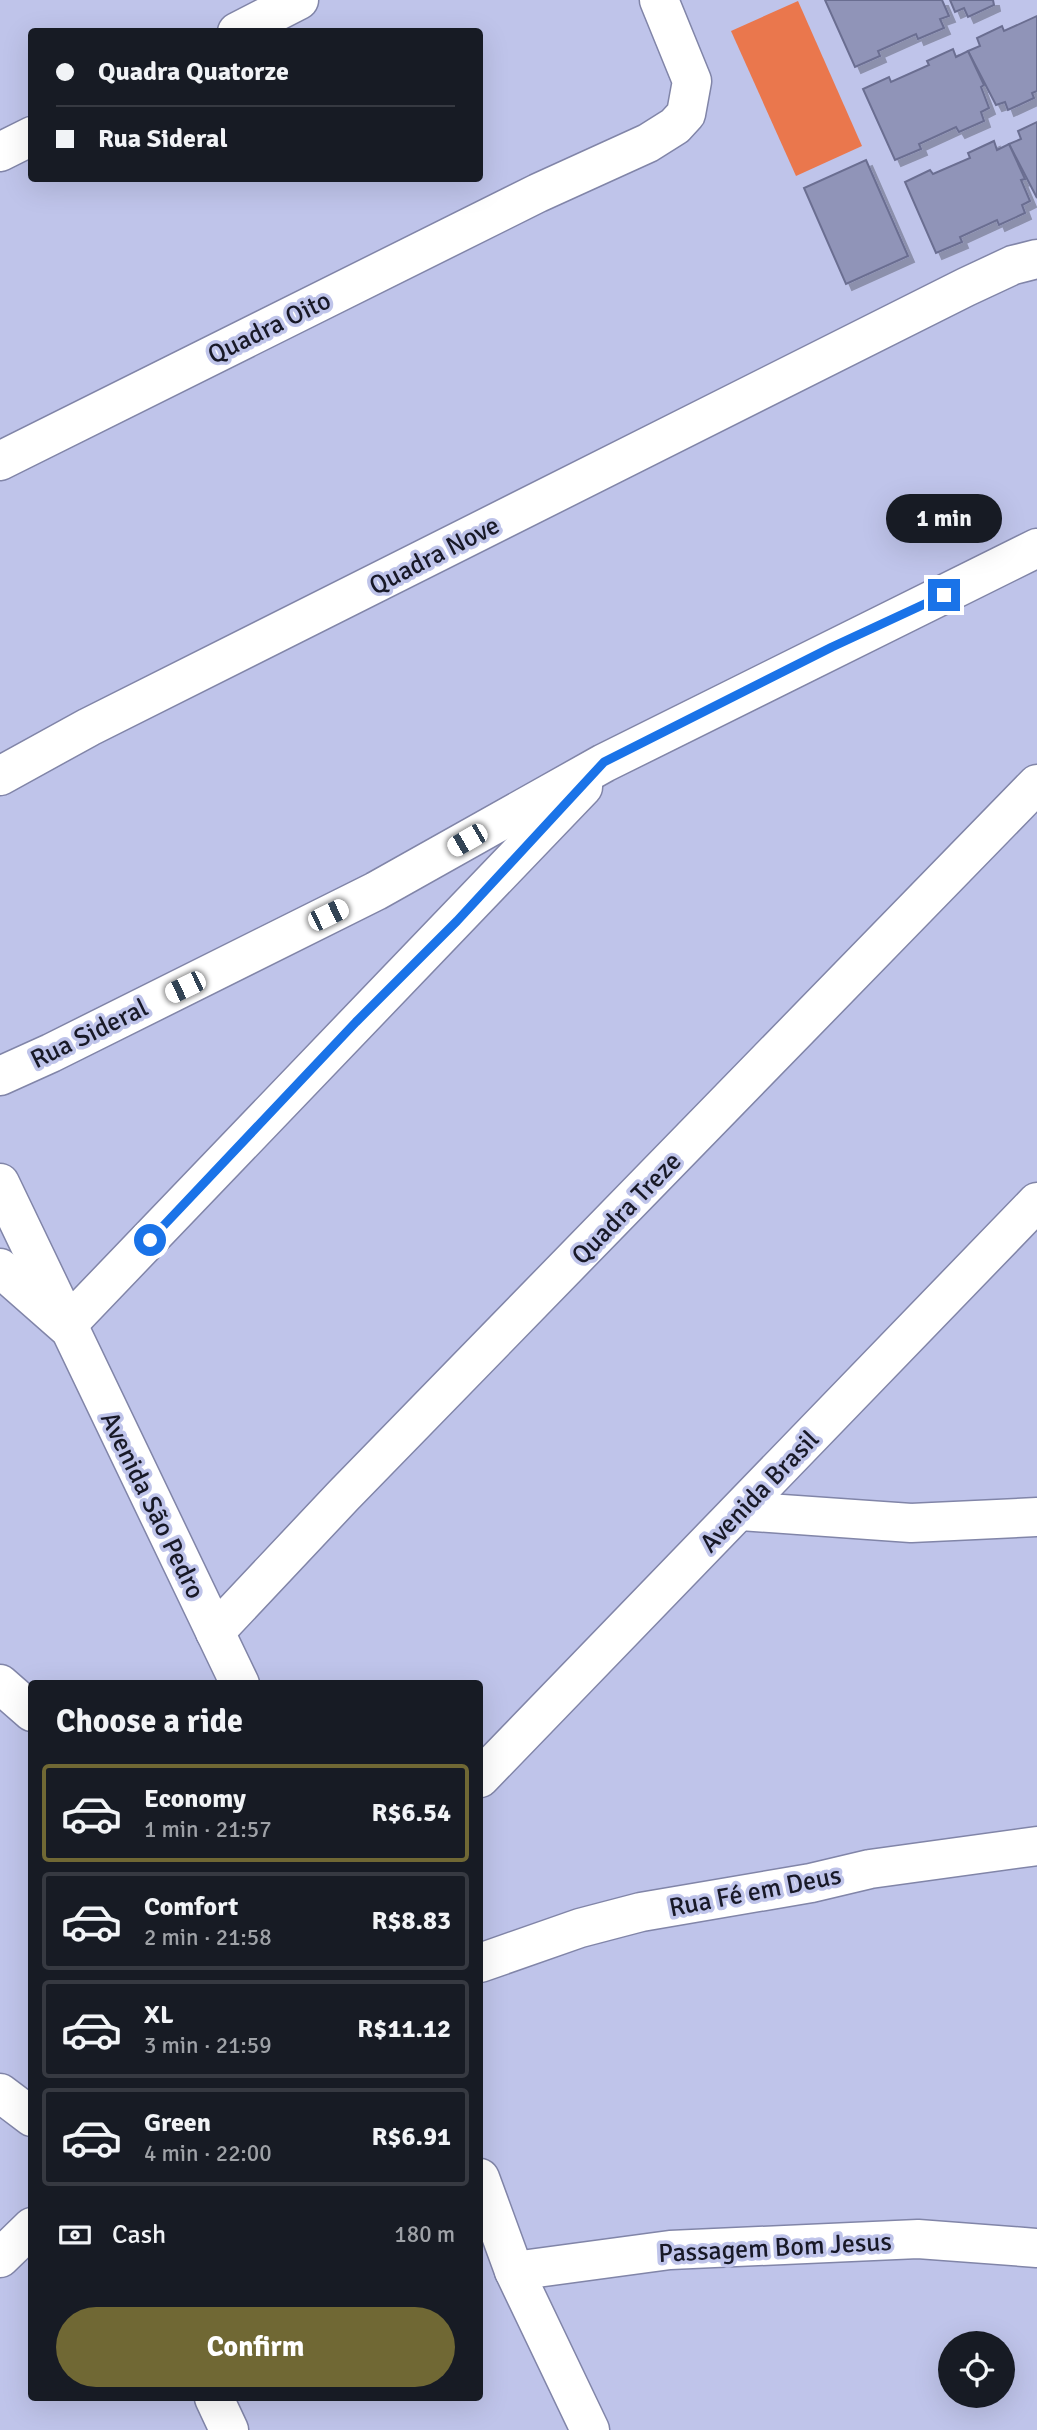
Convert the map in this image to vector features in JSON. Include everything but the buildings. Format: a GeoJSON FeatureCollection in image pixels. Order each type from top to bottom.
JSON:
{"type":"FeatureCollection","features":[{"type":"Feature","properties":{"kind":"street"},"geometry":{"type":"LineString","coordinates":[[245,28],[299,0]]}},
{"type":"Feature","properties":{"kind":"street","name":"Quadra Oito"},"geometry":{"type":"LineString","coordinates":[[0,461],[538,193],[648,143],[675,126],[686,114],[692,81],[659,0]]}},
{"type":"Feature","properties":{"kind":"street"},"geometry":{"type":"LineString","coordinates":[[0,152],[28,138]]}},
{"type":"Feature","properties":{"kind":"street","name":"Quadra Nove"},"geometry":{"type":"LineString","coordinates":[[0,776],[101,721],[966,287],[1013,265],[1037,259]]}},
{"type":"Feature","properties":{"kind":"street","name":"Rua Sideral"},"geometry":{"type":"LineString","coordinates":[[0,1076],[51,1054],[376,891],[604,762],[1037,548]]}},
{"type":"Feature","properties":{"kind":"street"},"geometry":{"type":"LineString","coordinates":[[66,1326],[182,1208],[356,1022],[457,921],[604,762]]}},
{"type":"Feature","properties":{"kind":"street","name":"Quadra Treze"},"geometry":{"type":"LineString","coordinates":[[215,1632],[343,1496],[1037,784]]}},
{"type":"Feature","properties":{"kind":"street","name":"Avenida São Pedro"},"geometry":{"type":"LineString","coordinates":[[0,1184],[238,1680]]}},
{"type":"Feature","properties":{"kind":"street","name":"Avenida Brasil"},"geometry":{"type":"LineString","coordinates":[[483,1775],[1037,1202]]}},
{"type":"Feature","properties":{"kind":"street","name":"Avenida São Pedro"},"geometry":{"type":"LineString","coordinates":[[0,1268],[66,1326]]}},
{"type":"Feature","properties":{"kind":"street"},"geometry":{"type":"LineString","coordinates":[[741,1511],[911,1523],[1037,1517]]}},
{"type":"Feature","properties":{"kind":"street"},"geometry":{"type":"LineString","coordinates":[[0,1684],[28,1708]]}},
{"type":"Feature","properties":{"kind":"street","name":"Rua Fé em Deus"},"geometry":{"type":"LineString","coordinates":[[483,1962],[580,1928],[641,1912],[811,1883],[870,1869],[1037,1846]]}},
{"type":"Feature","properties":{"kind":"street"},"geometry":{"type":"LineString","coordinates":[[0,2093],[28,2114]]}},
{"type":"Feature","properties":{"kind":"street"},"geometry":{"type":"LineString","coordinates":[[483,2186],[514,2271],[590,2430]]}},
{"type":"Feature","properties":{"kind":"street"},"geometry":{"type":"LineString","coordinates":[[0,2258],[28,2231]]}},
{"type":"Feature","properties":{"kind":"street","name":"Passagem Bom Jesus"},"geometry":{"type":"LineString","coordinates":[[514,2271],[684,2249],[918,2239],[1037,2248]]}},
{"type":"Feature","properties":{"kind":"street"},"geometry":{"type":"LineString","coordinates":[[215,2401],[229,2430]]}},
{"type":"Feature","properties":{"kind":"shaded area"},"geometry":{"type":"Polygon","coordinates":[[[798,1],[862,146],[796,176],[731,31],[798,1]]]}},
{"type":"Feature","properties":{"kind":"route"},"geometry":{"type":"LineString","coordinates":[[150,1240],[356,1022],[457,921],[604,762],[832,647],[944,595]]}}]}
